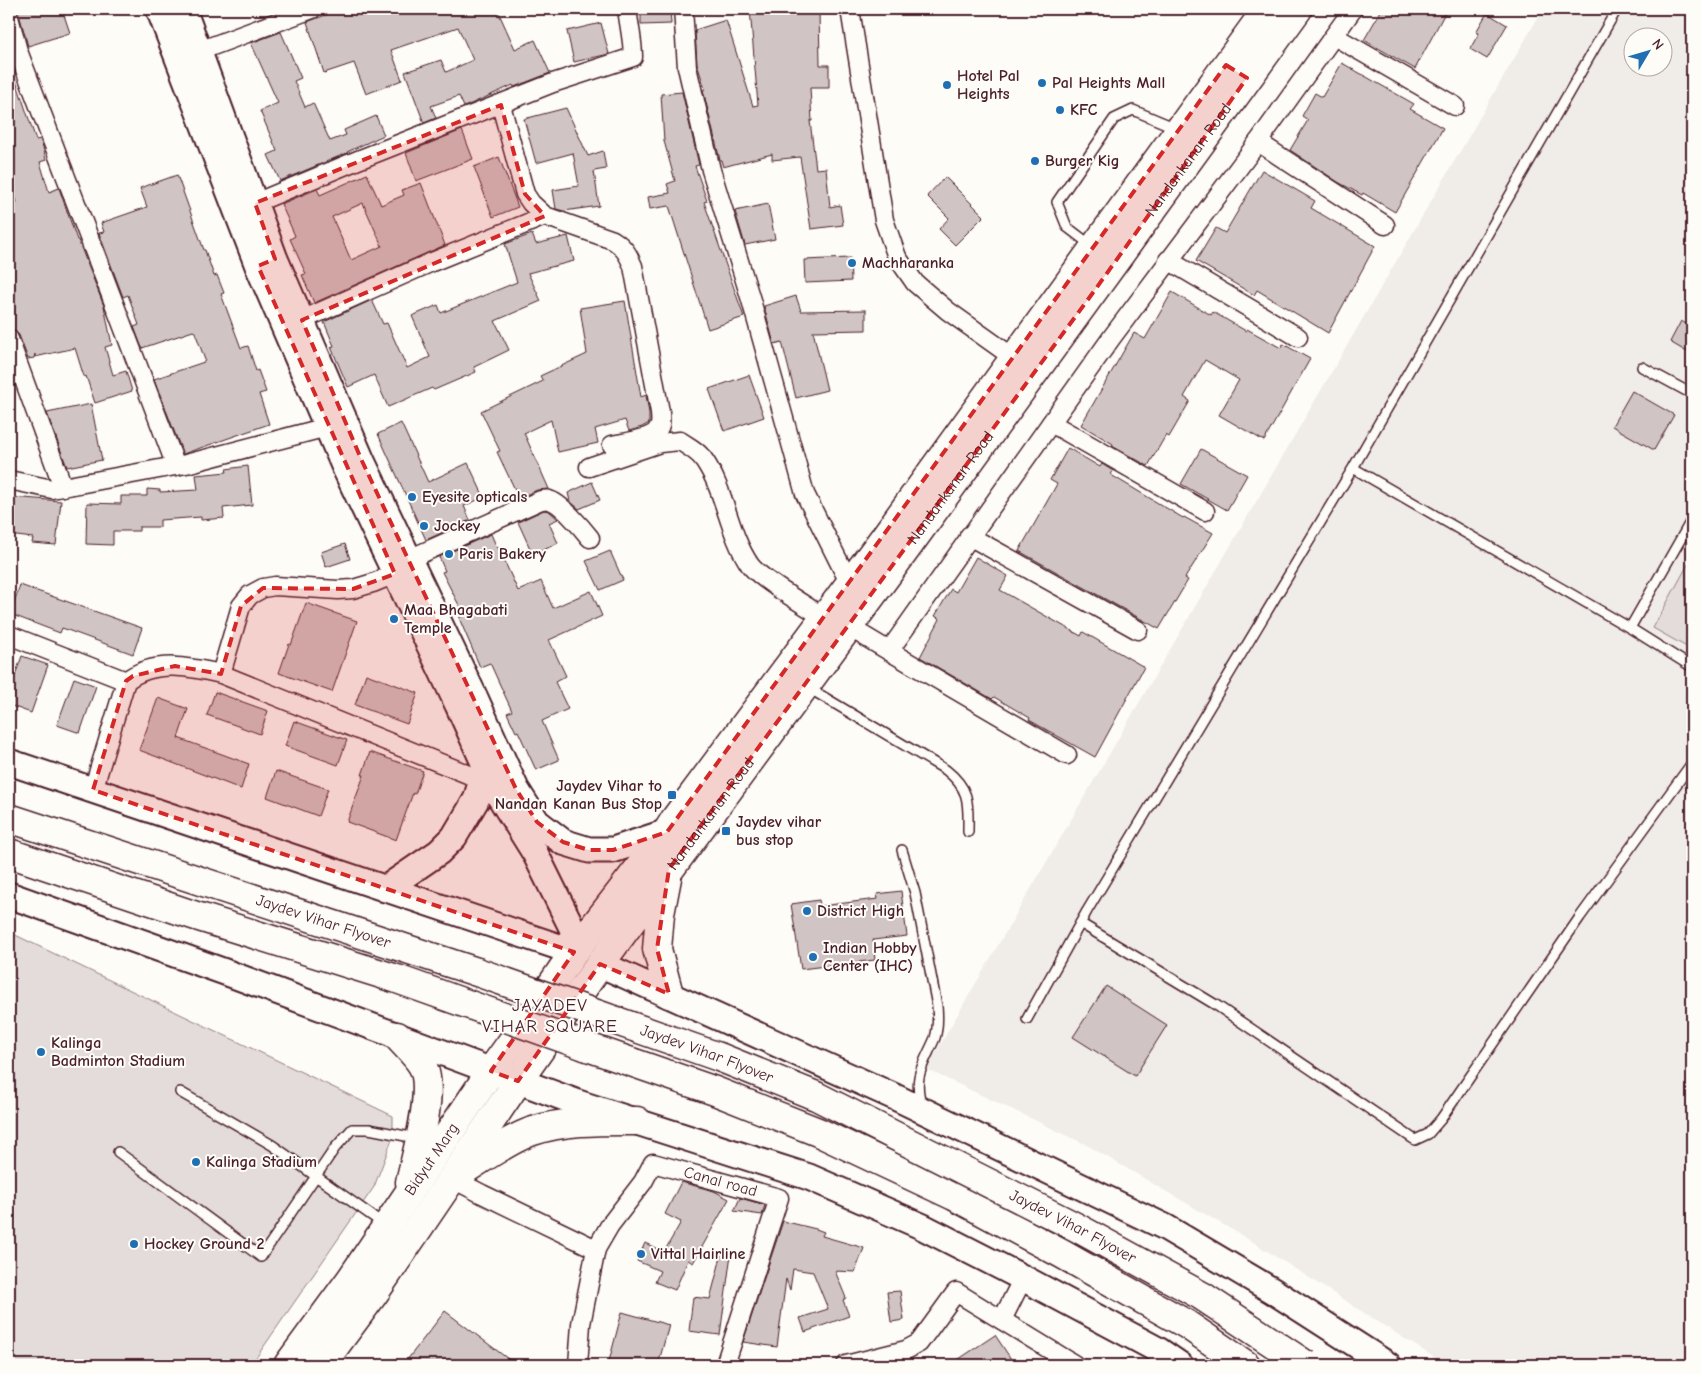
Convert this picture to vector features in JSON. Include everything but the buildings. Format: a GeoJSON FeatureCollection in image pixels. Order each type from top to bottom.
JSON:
{"type":"FeatureCollection","features":[{"type":"Feature","properties":{"kind":"main road"},"geometry":{"type":"LineString","coordinates":[[1237,71],[1267,9]]}},
{"type":"Feature","properties":{"kind":"main road","name":"Nandankanan Road"},"geometry":{"type":"LineString","coordinates":[[600,964],[805,686],[837,622],[850,584],[1179,129],[1298,9]]}},
{"type":"Feature","properties":{"kind":"main road","name":"Nandankanan Road"},"geometry":{"type":"LineString","coordinates":[[577,948],[675,819],[837,622],[1237,71]]}},
{"type":"Feature","properties":{"kind":"main road","name":"Jaydev Vihar Flyover"},"geometry":{"type":"LineString","coordinates":[[9,818],[477,972],[718,1058],[816,1096],[1085,1231],[1202,1296],[1306,1365]]}},
{"type":"Feature","properties":{"kind":"main road","name":"Jaydev Vihar Flyover"},"geometry":{"type":"LineString","coordinates":[[9,853],[196,916],[398,979],[650,1070],[715,1091],[818,1132],[954,1196],[1054,1249],[1186,1324],[1246,1365]]}},
{"type":"Feature","properties":{"kind":"main road"},"geometry":{"type":"LineString","coordinates":[[669,869],[660,914],[657,949],[669,994]]}},
{"type":"Feature","properties":{"kind":"main road","name":"Bidyut Marg"},"geometry":{"type":"LineString","coordinates":[[288,1365],[351,1279],[491,1071],[577,948]]}},
{"type":"Feature","properties":{"kind":"main road","name":"Bidyut Marg"},"geometry":{"type":"LineString","coordinates":[[321,1365],[373,1295],[600,964]]}},
{"type":"Feature","properties":{"kind":"main road"},"geometry":{"type":"LineString","coordinates":[[397,1036],[423,1066],[426,1080],[427,1106],[408,1196]]}},
{"type":"Feature","properties":{"kind":"main road"},"geometry":{"type":"LineString","coordinates":[[452,1178],[531,1131],[588,1121],[637,1121]]}},
{"type":"Feature","properties":{"kind":"street"},"geometry":{"type":"LineString","coordinates":[[159,9],[267,262],[327,427],[475,698],[516,789],[537,822],[564,842],[589,850],[613,850],[667,832]]}},
{"type":"Feature","properties":{"kind":"street"},"geometry":{"type":"LineString","coordinates":[[183,9],[255,203],[267,262],[302,320],[362,461],[484,773],[551,884],[577,948]]}},
{"type":"Feature","properties":{"kind":"street"},"geometry":{"type":"LineString","coordinates":[[199,51],[312,9]]}},
{"type":"Feature","properties":{"kind":"street"},"geometry":{"type":"LineString","coordinates":[[255,203],[358,160],[553,84],[634,57],[627,9]]}},
{"type":"Feature","properties":{"kind":"street"},"geometry":{"type":"LineString","coordinates":[[683,9],[687,67],[710,170],[751,300],[805,494],[850,584]]}},
{"type":"Feature","properties":{"kind":"street"},"geometry":{"type":"LineString","coordinates":[[850,9],[884,220],[897,257],[915,283],[948,311],[1014,358]]}},
{"type":"Feature","properties":{"kind":"street"},"geometry":{"type":"LineString","coordinates":[[889,651],[1112,337],[1258,142],[1352,9]]}},
{"type":"Feature","properties":{"kind":"street"},"geometry":{"type":"LineString","coordinates":[[9,17],[13,52],[176,466]]}},
{"type":"Feature","properties":{"kind":"street"},"geometry":{"type":"LineString","coordinates":[[1334,36],[1455,106]]}},
{"type":"Feature","properties":{"kind":"street"},"geometry":{"type":"LineString","coordinates":[[502,105],[524,194],[531,203],[545,216],[613,240],[628,253],[633,266],[660,412],[660,426],[655,433],[645,438],[612,445]]}},
{"type":"Feature","properties":{"kind":"street"},"geometry":{"type":"LineString","coordinates":[[1258,142],[1385,226]]}},
{"type":"Feature","properties":{"kind":"street"},"geometry":{"type":"LineString","coordinates":[[302,320],[432,262],[545,216]]}},
{"type":"Feature","properties":{"kind":"street"},"geometry":{"type":"LineString","coordinates":[[1168,260],[1298,338]]}},
{"type":"Feature","properties":{"kind":"street"},"geometry":{"type":"LineString","coordinates":[[10,347],[62,487]]}},
{"type":"Feature","properties":{"kind":"street"},"geometry":{"type":"LineString","coordinates":[[1051,423],[1205,511]]}},
{"type":"Feature","properties":{"kind":"street"},"geometry":{"type":"LineString","coordinates":[[9,480],[52,489],[176,466],[327,427]]}},
{"type":"Feature","properties":{"kind":"street"},"geometry":{"type":"LineString","coordinates":[[589,467],[660,443],[680,441],[704,458],[722,494],[736,540],[751,567],[771,582],[837,622],[1067,755]]}},
{"type":"Feature","properties":{"kind":"street"},"geometry":{"type":"LineString","coordinates":[[221,674],[241,606],[250,595],[263,588],[274,586],[338,590],[353,589],[373,583],[402,566],[542,500],[548,499],[581,527],[590,538]]}},
{"type":"Feature","properties":{"kind":"street"},"geometry":{"type":"LineString","coordinates":[[970,536],[1138,630]]}},
{"type":"Feature","properties":{"kind":"street"},"geometry":{"type":"LineString","coordinates":[[9,635],[126,681]]}},
{"type":"Feature","properties":{"kind":"street"},"geometry":{"type":"LineString","coordinates":[[93,790],[126,681],[146,670],[160,667],[190,668],[221,674],[484,773]]}},
{"type":"Feature","properties":{"kind":"street"},"geometry":{"type":"LineString","coordinates":[[9,762],[385,889],[577,948]]}},
{"type":"Feature","properties":{"kind":"street"},"geometry":{"type":"LineString","coordinates":[[385,889],[438,852],[454,837],[476,800],[484,773]]}},
{"type":"Feature","properties":{"kind":"street"},"geometry":{"type":"LineString","coordinates":[[9,895],[225,972],[581,1104],[808,1177],[921,1226],[1158,1350],[1180,1365]]}},
{"type":"Feature","properties":{"kind":"street"},"geometry":{"type":"LineString","coordinates":[[600,964],[923,1110],[1165,1227],[1274,1291],[1388,1365]]}},
{"type":"Feature","properties":{"kind":"street","name":"Canal road"},"geometry":{"type":"LineString","coordinates":[[596,1249],[610,1225],[643,1182],[653,1163],[779,1198],[725,1365]]}},
{"type":"Feature","properties":{"kind":"street"},"geometry":{"type":"LineString","coordinates":[[452,1178],[596,1249],[581,1324],[578,1365]]}},
{"type":"Feature","properties":{"kind":"street"},"geometry":{"type":"LineString","coordinates":[[1002,1320],[1023,1278]]}},
{"type":"Feature","properties":{"kind":"street"},"geometry":{"type":"LineString","coordinates":[[846,1365],[906,1350],[919,1343],[956,1292],[1075,1365]]}},
{"type":"Feature","properties":{"kind":"lane"},"geometry":{"type":"LineString","coordinates":[[1026,1019],[1080,923],[1352,468],[1617,9]]}},
{"type":"Feature","properties":{"kind":"lane"},"geometry":{"type":"LineString","coordinates":[[1094,248],[1067,227],[1057,202],[1114,119],[1133,110],[1179,129]]}},
{"type":"Feature","properties":{"kind":"lane"},"geometry":{"type":"LineString","coordinates":[[1642,367],[1692,394]]}},
{"type":"Feature","properties":{"kind":"lane"},"geometry":{"type":"LineString","coordinates":[[1352,468],[1630,628],[1692,666]]}},
{"type":"Feature","properties":{"kind":"lane"},"geometry":{"type":"LineString","coordinates":[[1630,628],[1692,519]]}},
{"type":"Feature","properties":{"kind":"lane"},"geometry":{"type":"LineString","coordinates":[[805,686],[946,770],[957,779],[966,792],[968,832]]}},
{"type":"Feature","properties":{"kind":"lane"},"geometry":{"type":"LineString","coordinates":[[1080,923],[1216,1005],[1415,1140],[1428,1134],[1441,1119],[1580,917],[1692,763]]}},
{"type":"Feature","properties":{"kind":"lane"},"geometry":{"type":"LineString","coordinates":[[902,850],[915,893],[937,1006],[938,1023],[935,1036],[917,1080],[923,1110]]}},
{"type":"Feature","properties":{"kind":"lane"},"geometry":{"type":"LineString","coordinates":[[180,1092],[272,1145],[387,1226]]}},
{"type":"Feature","properties":{"kind":"lane"},"geometry":{"type":"LineString","coordinates":[[118,1152],[261,1257],[335,1148],[352,1129],[369,1129],[419,1139]]}},
{"type":"Feature","properties":{"kind":"highlighted area"},"geometry":{"type":"Polygon","coordinates":[[[1226,65],[1247,78],[1092,294],[669,869],[657,949],[669,994],[600,964],[518,1081],[491,1071],[574,952],[93,790],[126,681],[133,676],[175,666],[221,674],[241,606],[263,588],[353,589],[395,574],[258,266],[275,259],[255,203],[501,105],[525,194],[545,216],[302,320],[362,461],[516,789],[537,822],[563,842],[589,850],[613,850],[667,832],[1226,65]]]}},
{"type":"Feature","properties":{"kind":"shaded area"},"geometry":{"type":"Polygon","coordinates":[[[1543,9],[1692,9],[1692,1365],[1446,1365],[1253,1242],[1085,1144],[926,1069],[1543,9]]]}},
{"type":"Feature","properties":{"kind":"shaded area"},"geometry":{"type":"Polygon","coordinates":[[[1692,557],[1692,650],[1653,628],[1692,557]]]}},
{"type":"Feature","properties":{"kind":"shaded area","name":"Kalinga Stadium"},"geometry":{"type":"Polygon","coordinates":[[[9,932],[393,1116],[393,1137],[374,1187],[251,1365],[9,1365],[9,932]]]}},
{"type":"Feature","properties":{"kind":"place","name":"Pal Heights Mall"},"geometry":{"type":"Point","coordinates":[1042,83]}},
{"type":"Feature","properties":{"kind":"place","name":"Hotel Pal Heights"},"geometry":{"type":"Point","coordinates":[947,85]}},
{"type":"Feature","properties":{"kind":"place","name":"KFC"},"geometry":{"type":"Point","coordinates":[1060,110]}},
{"type":"Feature","properties":{"kind":"place","name":"Burger Kig"},"geometry":{"type":"Point","coordinates":[1035,161]}},
{"type":"Feature","properties":{"kind":"place","name":"Machharanka"},"geometry":{"type":"Point","coordinates":[852,263]}},
{"type":"Feature","properties":{"kind":"place","name":"Eyesite opticals"},"geometry":{"type":"Point","coordinates":[412,497]}},
{"type":"Feature","properties":{"kind":"place","name":"Jockey"},"geometry":{"type":"Point","coordinates":[424,526]}},
{"type":"Feature","properties":{"kind":"place","name":"Paris Bakery"},"geometry":{"type":"Point","coordinates":[449,554]}},
{"type":"Feature","properties":{"kind":"place","name":"Maa Bhagabati Temple"},"geometry":{"type":"Point","coordinates":[394,619]}},
{"type":"Feature","properties":{"kind":"place","name":"Jaydev Vihar to Nandan Kanan Bus Stop"},"geometry":{"type":"Point","coordinates":[672,795]}},
{"type":"Feature","properties":{"kind":"place","name":"Jaydev vihar bus stop"},"geometry":{"type":"Point","coordinates":[726,831]}},
{"type":"Feature","properties":{"kind":"place","name":"District High"},"geometry":{"type":"Point","coordinates":[807,911]}},
{"type":"Feature","properties":{"kind":"place","name":"Indian Hobby Center (IHC)"},"geometry":{"type":"Point","coordinates":[813,957]}},
{"type":"Feature","properties":{"kind":"place","name":"Kalinga Badminton Stadium"},"geometry":{"type":"Point","coordinates":[41,1052]}},
{"type":"Feature","properties":{"kind":"place","name":"Kalinga Stadium"},"geometry":{"type":"Point","coordinates":[196,1162]}},
{"type":"Feature","properties":{"kind":"place","name":"Hockey Ground 2"},"geometry":{"type":"Point","coordinates":[134,1244]}},
{"type":"Feature","properties":{"kind":"place","name":"Vittal Hairline"},"geometry":{"type":"Point","coordinates":[641,1254]}},
{"type":"Feature","properties":{"kind":"district","name":"JAYADEV VIHAR SQUARE"},"geometry":{"type":"Point","coordinates":[550,1015]}}]}
